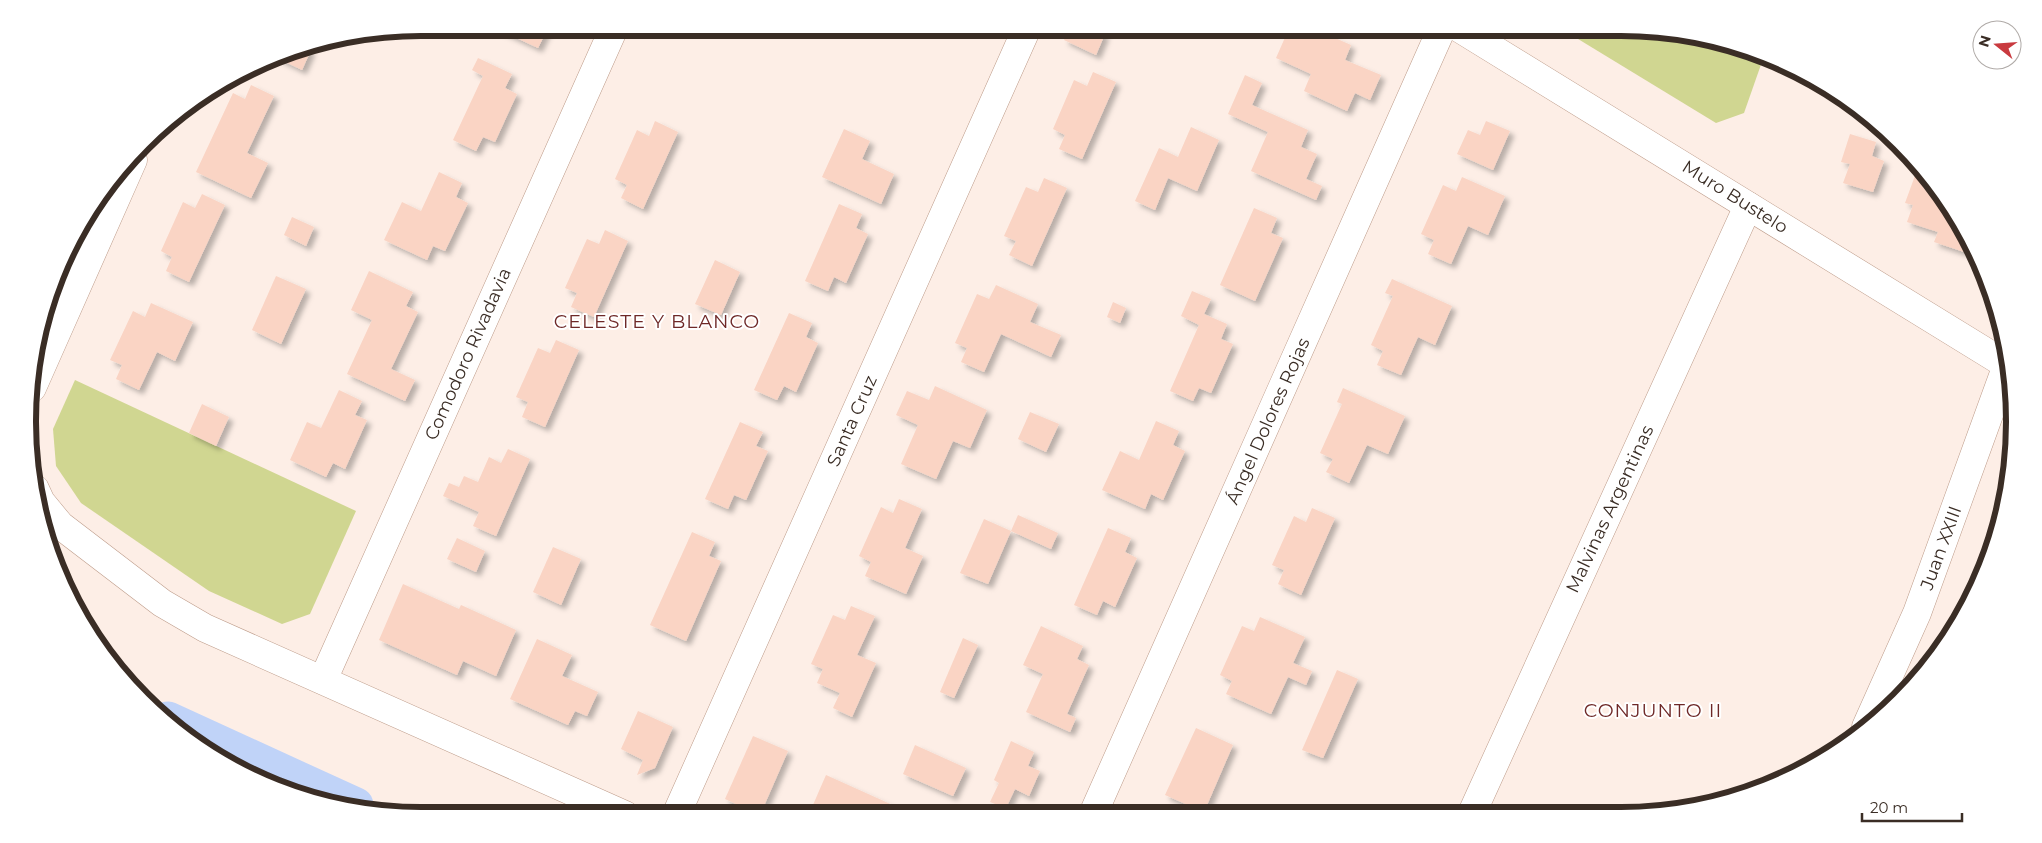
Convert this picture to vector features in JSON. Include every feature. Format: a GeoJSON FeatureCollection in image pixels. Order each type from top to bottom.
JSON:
{"type":"FeatureCollection","features":[{"type":"Feature","properties":{"kind":"street","name":"Comodoro Rivadavia"},"geometry":{"type":"LineString","coordinates":[[323,680],[610,36]]}},
{"type":"Feature","properties":{"kind":"street","name":"Santa Cruz"},"geometry":{"type":"LineString","coordinates":[[680,807],[1023,36]]}},
{"type":"Feature","properties":{"kind":"street","name":"Ángel Dolores Rojas"},"geometry":{"type":"LineString","coordinates":[[1096,807],[1438,36]]}},
{"type":"Feature","properties":{"kind":"street","name":"Muro Bustelo"},"geometry":{"type":"LineString","coordinates":[[1472,36],[2001,362]]}},
{"type":"Feature","properties":{"kind":"street"},"geometry":{"type":"LineString","coordinates":[[40,369],[127,173]]}},
{"type":"Feature","properties":{"kind":"street","name":"Malvinas Argentinas"},"geometry":{"type":"LineString","coordinates":[[1475,807],[1748,206]]}},
{"type":"Feature","properties":{"kind":"street","name":"Juan XXIII"},"geometry":{"type":"LineString","coordinates":[[1872,713],[1917,613],[2003,380]]}},
{"type":"Feature","properties":{"kind":"street"},"geometry":{"type":"LineString","coordinates":[[47,510],[60,525],[162,603],[205,628],[607,807]]}},
{"type":"Feature","properties":{"kind":"green space"},"geometry":{"type":"Polygon","coordinates":[[[1573,36],[1646,37],[1671,40],[1720,49],[1761,64],[1744,113],[1716,123],[1573,36]]]}},
{"type":"Feature","properties":{"kind":"green space"},"geometry":{"type":"Polygon","coordinates":[[[75,380],[356,511],[310,614],[282,624],[209,591],[81,503],[56,466],[53,429],[75,380]]]}},
{"type":"Feature","properties":{"kind":"building"},"geometry":{"type":"Polygon","coordinates":[[[512,36],[544,36],[538,48],[512,36]]]}},
{"type":"Feature","properties":{"kind":"building"},"geometry":{"type":"Polygon","coordinates":[[[1066,36],[1104,36],[1096,55],[1064,40],[1066,36]]]}},
{"type":"Feature","properties":{"kind":"building"},"geometry":{"type":"Polygon","coordinates":[[[1286,36],[1294,36],[1300,39],[1301,36],[1330,36],[1351,45],[1345,60],[1381,75],[1370,100],[1355,93],[1347,111],[1304,91],[1311,74],[1276,58],[1286,36]]]}},
{"type":"Feature","properties":{"kind":"building"},"geometry":{"type":"Polygon","coordinates":[[[310,53],[302,70],[285,62],[310,53]]]}},
{"type":"Feature","properties":{"kind":"building"},"geometry":{"type":"Polygon","coordinates":[[[478,58],[512,74],[505,88],[517,94],[495,142],[483,137],[476,151],[453,140],[483,76],[472,70],[478,58]]]}},
{"type":"Feature","properties":{"kind":"building"},"geometry":{"type":"Polygon","coordinates":[[[1093,72],[1116,82],[1082,159],[1059,149],[1065,135],[1053,129],[1074,80],[1087,86],[1093,72]]]}},
{"type":"Feature","properties":{"kind":"building"},"geometry":{"type":"Polygon","coordinates":[[[1245,75],[1262,83],[1252,105],[1308,130],[1301,147],[1317,154],[1306,179],[1322,186],[1316,200],[1251,171],[1268,132],[1228,114],[1245,75]]]}},
{"type":"Feature","properties":{"kind":"building"},"geometry":{"type":"Polygon","coordinates":[[[251,85],[274,96],[247,153],[268,163],[251,198],[196,172],[233,93],[245,99],[251,85]]]}},
{"type":"Feature","properties":{"kind":"building"},"geometry":{"type":"Polygon","coordinates":[[[655,121],[678,132],[643,209],[621,198],[627,185],[615,179],[637,130],[649,136],[655,121]]]}},
{"type":"Feature","properties":{"kind":"building"},"geometry":{"type":"Polygon","coordinates":[[[1486,121],[1510,131],[1493,170],[1457,154],[1468,130],[1480,135],[1486,121]]]}},
{"type":"Feature","properties":{"kind":"building"},"geometry":{"type":"Polygon","coordinates":[[[1191,127],[1219,140],[1197,191],[1168,178],[1155,210],[1135,201],[1159,148],[1178,157],[1191,127]]]}},
{"type":"Feature","properties":{"kind":"building"},"geometry":{"type":"Polygon","coordinates":[[[844,129],[870,141],[862,159],[894,174],[881,204],[822,177],[844,129]]]}},
{"type":"Feature","properties":{"kind":"building"},"geometry":{"type":"Polygon","coordinates":[[[1850,134],[1876,142],[1872,156],[1884,161],[1873,192],[1843,183],[1850,164],[1841,162],[1850,134]]]}},
{"type":"Feature","properties":{"kind":"building"},"geometry":{"type":"Polygon","coordinates":[[[439,172],[462,183],[456,197],[468,203],[445,251],[433,246],[427,260],[384,240],[402,202],[421,211],[439,172]]]}},
{"type":"Feature","properties":{"kind":"building"},"geometry":{"type":"Polygon","coordinates":[[[1916,174],[1941,207],[1965,249],[1964,252],[1934,242],[1938,232],[1907,222],[1913,205],[1905,203],[1916,174]]]}},
{"type":"Feature","properties":{"kind":"building"},"geometry":{"type":"Polygon","coordinates":[[[1462,177],[1505,196],[1488,235],[1468,226],[1451,264],[1428,254],[1434,240],[1421,234],[1443,185],[1456,191],[1462,177]]]}},
{"type":"Feature","properties":{"kind":"building"},"geometry":{"type":"Polygon","coordinates":[[[1044,178],[1067,188],[1032,266],[1009,255],[1016,241],[1004,236],[1026,187],[1038,192],[1044,178]]]}},
{"type":"Feature","properties":{"kind":"building"},"geometry":{"type":"Polygon","coordinates":[[[202,194],[225,205],[189,282],[166,271],[172,257],[161,251],[183,202],[195,208],[202,194]]]}},
{"type":"Feature","properties":{"kind":"building"},"geometry":{"type":"Polygon","coordinates":[[[839,204],[862,214],[856,228],[868,234],[846,283],[834,277],[828,291],[805,281],[839,204]]]}},
{"type":"Feature","properties":{"kind":"building"},"geometry":{"type":"Polygon","coordinates":[[[1254,208],[1277,218],[1271,233],[1283,238],[1255,301],[1220,285],[1254,208]]]}},
{"type":"Feature","properties":{"kind":"building"},"geometry":{"type":"Polygon","coordinates":[[[292,217],[314,227],[306,246],[284,235],[292,217]]]}},
{"type":"Feature","properties":{"kind":"building"},"geometry":{"type":"Polygon","coordinates":[[[605,230],[628,241],[594,317],[571,307],[577,293],[565,288],[587,239],[599,244],[605,230]]]}},
{"type":"Feature","properties":{"kind":"building"},"geometry":{"type":"Polygon","coordinates":[[[715,260],[740,272],[721,315],[695,304],[715,260]]]}},
{"type":"Feature","properties":{"kind":"building"},"geometry":{"type":"Polygon","coordinates":[[[369,271],[413,292],[406,306],[418,312],[391,369],[415,380],[405,401],[347,374],[372,320],[351,310],[369,271]]]}},
{"type":"Feature","properties":{"kind":"building"},"geometry":{"type":"Polygon","coordinates":[[[276,276],[306,289],[281,344],[252,330],[276,276]]]}},
{"type":"Feature","properties":{"kind":"building"},"geometry":{"type":"Polygon","coordinates":[[[1392,279],[1452,306],[1435,345],[1418,337],[1401,375],[1377,365],[1383,351],[1371,345],[1393,296],[1385,293],[1392,279]]]}},
{"type":"Feature","properties":{"kind":"building"},"geometry":{"type":"Polygon","coordinates":[[[996,285],[1038,304],[1030,322],[1061,335],[1051,357],[1001,334],[984,372],[961,362],[967,348],[955,343],[977,294],[989,299],[996,285]]]}},
{"type":"Feature","properties":{"kind":"building"},"geometry":{"type":"Polygon","coordinates":[[[1192,291],[1211,299],[1204,314],[1227,324],[1221,339],[1233,344],[1211,393],[1199,388],[1193,401],[1170,391],[1199,325],[1181,316],[1192,291]]]}},
{"type":"Feature","properties":{"kind":"building"},"geometry":{"type":"Polygon","coordinates":[[[1113,302],[1126,308],[1120,323],[1107,317],[1113,302]]]}},
{"type":"Feature","properties":{"kind":"building"},"geometry":{"type":"Polygon","coordinates":[[[151,303],[193,322],[175,361],[157,352],[139,390],[116,379],[122,365],[110,360],[133,311],[145,317],[151,303]]]}},
{"type":"Feature","properties":{"kind":"building"},"geometry":{"type":"Polygon","coordinates":[[[789,313],[812,323],[806,337],[818,343],[796,392],[784,386],[777,400],[754,390],[789,313]]]}},
{"type":"Feature","properties":{"kind":"building"},"geometry":{"type":"Polygon","coordinates":[[[556,340],[579,350],[545,427],[522,417],[528,402],[516,397],[538,348],[550,353],[556,340]]]}},
{"type":"Feature","properties":{"kind":"building"},"geometry":{"type":"Polygon","coordinates":[[[935,386],[987,410],[970,448],[953,441],[936,479],[901,464],[918,425],[896,415],[907,391],[929,400],[935,386]]]}},
{"type":"Feature","properties":{"kind":"building"},"geometry":{"type":"Polygon","coordinates":[[[1343,388],[1405,416],[1388,454],[1367,445],[1349,483],[1326,472],[1333,459],[1320,453],[1342,404],[1337,402],[1343,388]]]}},
{"type":"Feature","properties":{"kind":"building"},"geometry":{"type":"Polygon","coordinates":[[[339,390],[362,401],[355,415],[367,420],[345,469],[333,463],[326,477],[290,460],[307,422],[321,428],[339,390]]]}},
{"type":"Feature","properties":{"kind":"building"},"geometry":{"type":"Polygon","coordinates":[[[202,404],[229,417],[216,446],[189,433],[202,404]]]}},
{"type":"Feature","properties":{"kind":"building"},"geometry":{"type":"Polygon","coordinates":[[[1030,412],[1059,424],[1046,452],[1018,439],[1030,412]]]}},
{"type":"Feature","properties":{"kind":"building"},"geometry":{"type":"Polygon","coordinates":[[[1156,421],[1179,431],[1173,445],[1185,451],[1163,500],[1151,494],[1145,509],[1102,490],[1120,451],[1139,460],[1156,421]]]}},
{"type":"Feature","properties":{"kind":"building"},"geometry":{"type":"Polygon","coordinates":[[[740,422],[763,432],[756,446],[768,451],[746,500],[734,495],[728,509],[705,499],[740,422]]]}},
{"type":"Feature","properties":{"kind":"building"},"geometry":{"type":"Polygon","coordinates":[[[508,449],[530,459],[496,536],[473,526],[479,512],[443,496],[449,483],[459,487],[464,476],[478,482],[489,457],[501,463],[508,449]]]}},
{"type":"Feature","properties":{"kind":"building"},"geometry":{"type":"Polygon","coordinates":[[[899,499],[922,509],[905,548],[923,556],[906,594],[865,576],[871,562],[859,556],[881,507],[893,513],[899,499]]]}},
{"type":"Feature","properties":{"kind":"building"},"geometry":{"type":"Polygon","coordinates":[[[1312,508],[1335,518],[1301,595],[1278,584],[1284,570],[1272,565],[1294,516],[1306,522],[1312,508]]]}},
{"type":"Feature","properties":{"kind":"building"},"geometry":{"type":"Polygon","coordinates":[[[1018,515],[1058,533],[1051,549],[1011,531],[1018,515]]]}},
{"type":"Feature","properties":{"kind":"building"},"geometry":{"type":"Polygon","coordinates":[[[984,519],[1011,531],[988,584],[960,573],[984,519]]]}},
{"type":"Feature","properties":{"kind":"building"},"geometry":{"type":"Polygon","coordinates":[[[1108,528],[1131,538],[1125,552],[1137,558],[1115,607],[1103,601],[1097,615],[1074,605],[1108,528]]]}},
{"type":"Feature","properties":{"kind":"building"},"geometry":{"type":"Polygon","coordinates":[[[692,532],[715,542],[709,556],[721,561],[686,641],[650,625],[692,532]]]}},
{"type":"Feature","properties":{"kind":"building"},"geometry":{"type":"Polygon","coordinates":[[[457,538],[485,551],[476,572],[447,559],[457,538]]]}},
{"type":"Feature","properties":{"kind":"building"},"geometry":{"type":"Polygon","coordinates":[[[553,547],[581,559],[561,605],[533,592],[553,547]]]}},
{"type":"Feature","properties":{"kind":"building"},"geometry":{"type":"Polygon","coordinates":[[[403,584],[459,609],[461,605],[516,630],[496,676],[463,661],[457,675],[379,640],[403,584]]]}},
{"type":"Feature","properties":{"kind":"building"},"geometry":{"type":"Polygon","coordinates":[[[851,606],[875,616],[857,655],[876,663],[852,717],[833,708],[840,693],[817,683],[823,669],[811,664],[833,615],[845,620],[851,606]]]}},
{"type":"Feature","properties":{"kind":"building"},"geometry":{"type":"Polygon","coordinates":[[[1260,617],[1305,637],[1293,663],[1312,671],[1306,685],[1288,677],[1271,714],[1226,694],[1232,681],[1220,675],[1242,626],[1254,631],[1260,617]]]}},
{"type":"Feature","properties":{"kind":"building"},"geometry":{"type":"Polygon","coordinates":[[[1041,626],[1083,646],[1077,659],[1089,665],[1067,714],[1076,718],[1070,732],[1026,712],[1043,674],[1023,665],[1041,626]]]}},
{"type":"Feature","properties":{"kind":"building"},"geometry":{"type":"Polygon","coordinates":[[[963,638],[978,645],[954,698],[940,692],[963,638]]]}},
{"type":"Feature","properties":{"kind":"building"},"geometry":{"type":"Polygon","coordinates":[[[537,639],[572,655],[562,676],[598,692],[587,716],[575,711],[568,725],[510,699],[537,639]]]}},
{"type":"Feature","properties":{"kind":"building"},"geometry":{"type":"Polygon","coordinates":[[[1337,670],[1358,679],[1323,758],[1302,750],[1337,670]]]}},
{"type":"Feature","properties":{"kind":"building"},"geometry":{"type":"Polygon","coordinates":[[[638,711],[673,727],[655,768],[637,775],[643,760],[621,749],[638,711]]]}},
{"type":"Feature","properties":{"kind":"building"},"geometry":{"type":"Polygon","coordinates":[[[1196,728],[1233,745],[1206,807],[1193,807],[1165,795],[1196,728]]]}},
{"type":"Feature","properties":{"kind":"building"},"geometry":{"type":"Polygon","coordinates":[[[753,736],[788,751],[764,807],[742,807],[725,799],[753,736]]]}},
{"type":"Feature","properties":{"kind":"building"},"geometry":{"type":"Polygon","coordinates":[[[1011,741],[1034,752],[1028,766],[1040,771],[1029,796],[1015,789],[1006,807],[990,802],[999,783],[994,780],[1011,741]]]}},
{"type":"Feature","properties":{"kind":"building"},"geometry":{"type":"Polygon","coordinates":[[[915,745],[966,768],[953,796],[903,774],[915,745]]]}},
{"type":"Feature","properties":{"kind":"building"},"geometry":{"type":"Polygon","coordinates":[[[826,775],[897,807],[812,807],[826,775]]]}},
{"type":"Feature","properties":{"kind":"waterway"},"geometry":{"type":"LineString","coordinates":[[189,729],[340,798]]}},
{"type":"Feature","properties":{"kind":"district","name":"CELESTE Y BLANCO"},"geometry":{"type":"Point","coordinates":[657,321]}},
{"type":"Feature","properties":{"kind":"district","name":"CONJUNTO II"},"geometry":{"type":"Point","coordinates":[1653,710]}}]}
